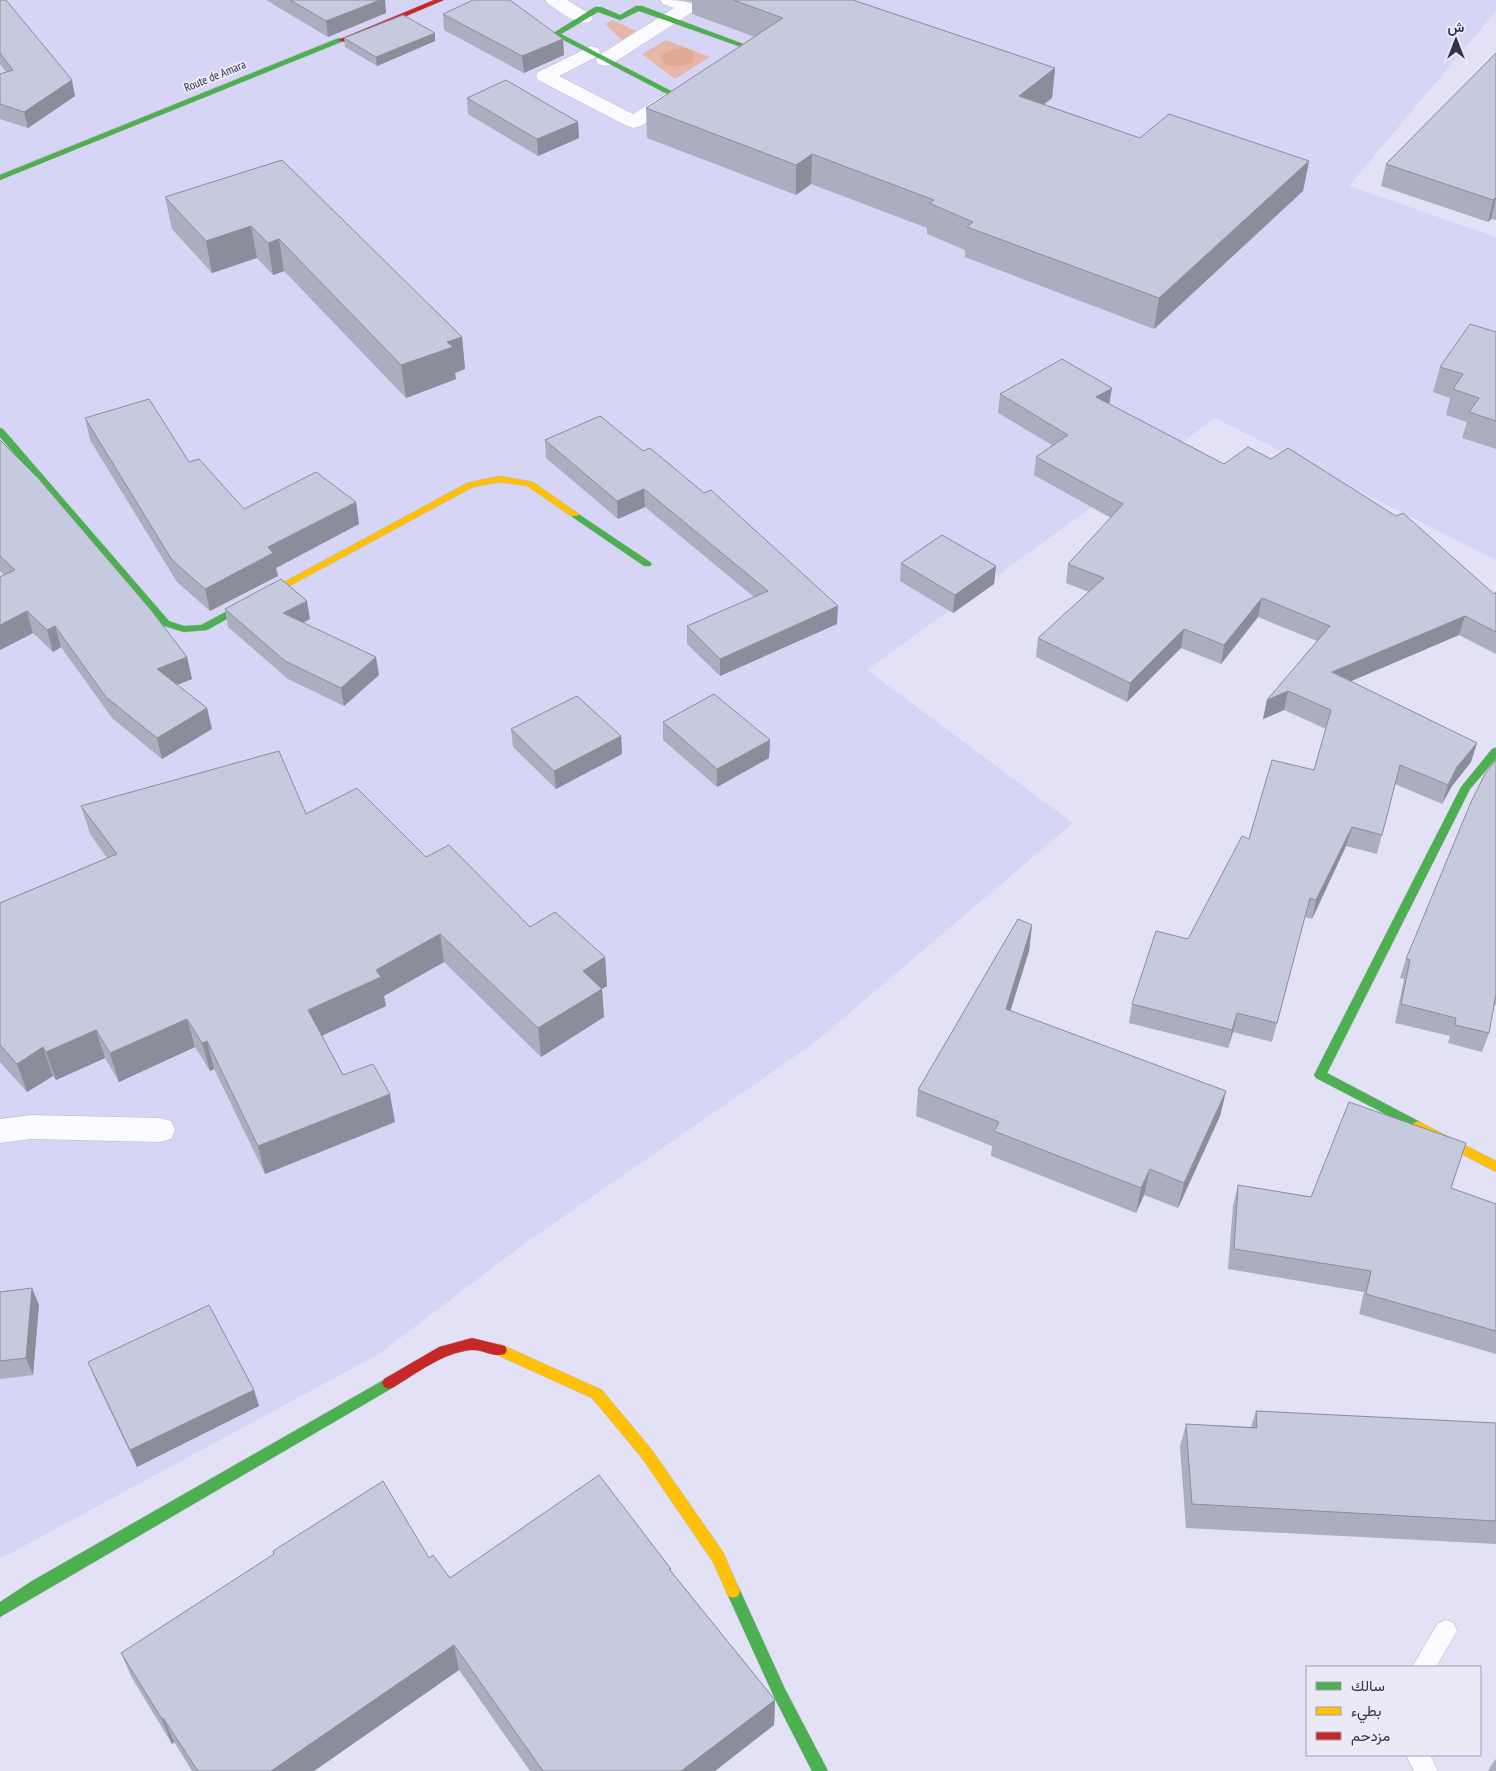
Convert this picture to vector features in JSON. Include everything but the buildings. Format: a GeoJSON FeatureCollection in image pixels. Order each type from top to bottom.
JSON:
{"type":"FeatureCollection","features":[{"type":"Feature","properties":{"kind":"street","name":"Route de Amara"},"geometry":{"type":"LineString","coordinates":[[0,178],[440,0]]}},
{"type":"Feature","properties":{"kind":"street"},"geometry":{"type":"LineString","coordinates":[[554,0],[584,18]]}},
{"type":"Feature","properties":{"kind":"street"},"geometry":{"type":"LineString","coordinates":[[655,0],[620,18],[598,10],[556,34],[675,96]]}},
{"type":"Feature","properties":{"kind":"street"},"geometry":{"type":"LineString","coordinates":[[639,8],[669,19],[750,48],[634,122],[545,76],[598,56],[669,19],[688,7],[669,0]]}},
{"type":"Feature","properties":{"kind":"street"},"geometry":{"type":"LineString","coordinates":[[0,431],[165,624],[184,629],[203,628],[470,485],[500,479],[530,484],[647,564]]}},
{"type":"Feature","properties":{"kind":"street"},"geometry":{"type":"LineString","coordinates":[[1496,752],[1466,787],[1320,1075],[1496,1167]]}},
{"type":"Feature","properties":{"kind":"street"},"geometry":{"type":"LineString","coordinates":[[0,1131],[31,1127],[160,1130]]}},
{"type":"Feature","properties":{"kind":"street"},"geometry":{"type":"LineString","coordinates":[[0,1610],[37,1586],[444,1351],[472,1344],[506,1351],[597,1394],[647,1454],[718,1557],[780,1694],[820,1771]]}},
{"type":"Feature","properties":{"kind":"lane"},"geometry":{"type":"LineString","coordinates":[[1424,1666],[1446,1631]]}},
{"type":"Feature","properties":{"kind":"lane"},"geometry":{"type":"LineString","coordinates":[[1418,1756],[1426,1771]]}},
{"type":"Feature","properties":{"kind":"shaded area"},"geometry":{"type":"Polygon","coordinates":[[[0,0],[1496,0],[1496,11],[1349,186],[1496,237],[1496,560],[1215,418],[867,670],[1073,823],[814,1043],[524,1244],[379,1354],[0,1559],[0,0]]]}},
{"type":"Feature","properties":{"kind":"shaded area"},"geometry":{"type":"Polygon","coordinates":[[[613,20],[636,31],[622,40],[605,24],[613,20]]]}},
{"type":"Feature","properties":{"kind":"shaded area"},"geometry":{"type":"Polygon","coordinates":[[[666,40],[710,57],[675,79],[642,54],[666,40]]]}},
{"type":"Feature","properties":{"kind":"shaded area"},"geometry":{"type":"Polygon","coordinates":[[[685,48],[692,50],[694,56],[692,64],[665,65],[661,56],[672,50],[685,48]]]}},
{"type":"Feature","properties":{"kind":"traffic: fast"},"geometry":{"type":"LineString","coordinates":[[639,8],[750,48],[675,96],[556,34],[598,9],[620,18],[639,8]]}},
{"type":"Feature","properties":{"kind":"traffic: fast"},"geometry":{"type":"LineString","coordinates":[[0,178],[342,40]]}},
{"type":"Feature","properties":{"kind":"traffic: fast"},"geometry":{"type":"LineString","coordinates":[[0,431],[165,623],[184,629],[203,628],[267,594]]}},
{"type":"Feature","properties":{"kind":"traffic: fast"},"geometry":{"type":"LineString","coordinates":[[574,514],[647,564]]}},
{"type":"Feature","properties":{"kind":"traffic: fast"},"geometry":{"type":"LineString","coordinates":[[1418,1126],[1320,1075],[1466,787],[1496,752]]}},
{"type":"Feature","properties":{"kind":"traffic: fast"},"geometry":{"type":"LineString","coordinates":[[0,1610],[37,1586],[389,1383]]}},
{"type":"Feature","properties":{"kind":"traffic: fast"},"geometry":{"type":"LineString","coordinates":[[733,1591],[780,1694],[820,1771]]}},
{"type":"Feature","properties":{"kind":"traffic: slow"},"geometry":{"type":"LineString","coordinates":[[267,594],[470,485],[500,479],[530,484],[574,514]]}},
{"type":"Feature","properties":{"kind":"traffic: slow"},"geometry":{"type":"LineString","coordinates":[[1418,1126],[1496,1167]]}},
{"type":"Feature","properties":{"kind":"traffic: slow"},"geometry":{"type":"LineString","coordinates":[[500,1350],[597,1394],[647,1454],[718,1557],[733,1591]]}},
{"type":"Feature","properties":{"kind":"traffic: jam"},"geometry":{"type":"LineString","coordinates":[[342,40],[440,0]]}},
{"type":"Feature","properties":{"kind":"traffic: jam"},"geometry":{"type":"LineString","coordinates":[[389,1383],[444,1351],[472,1344],[500,1350]]}}]}
